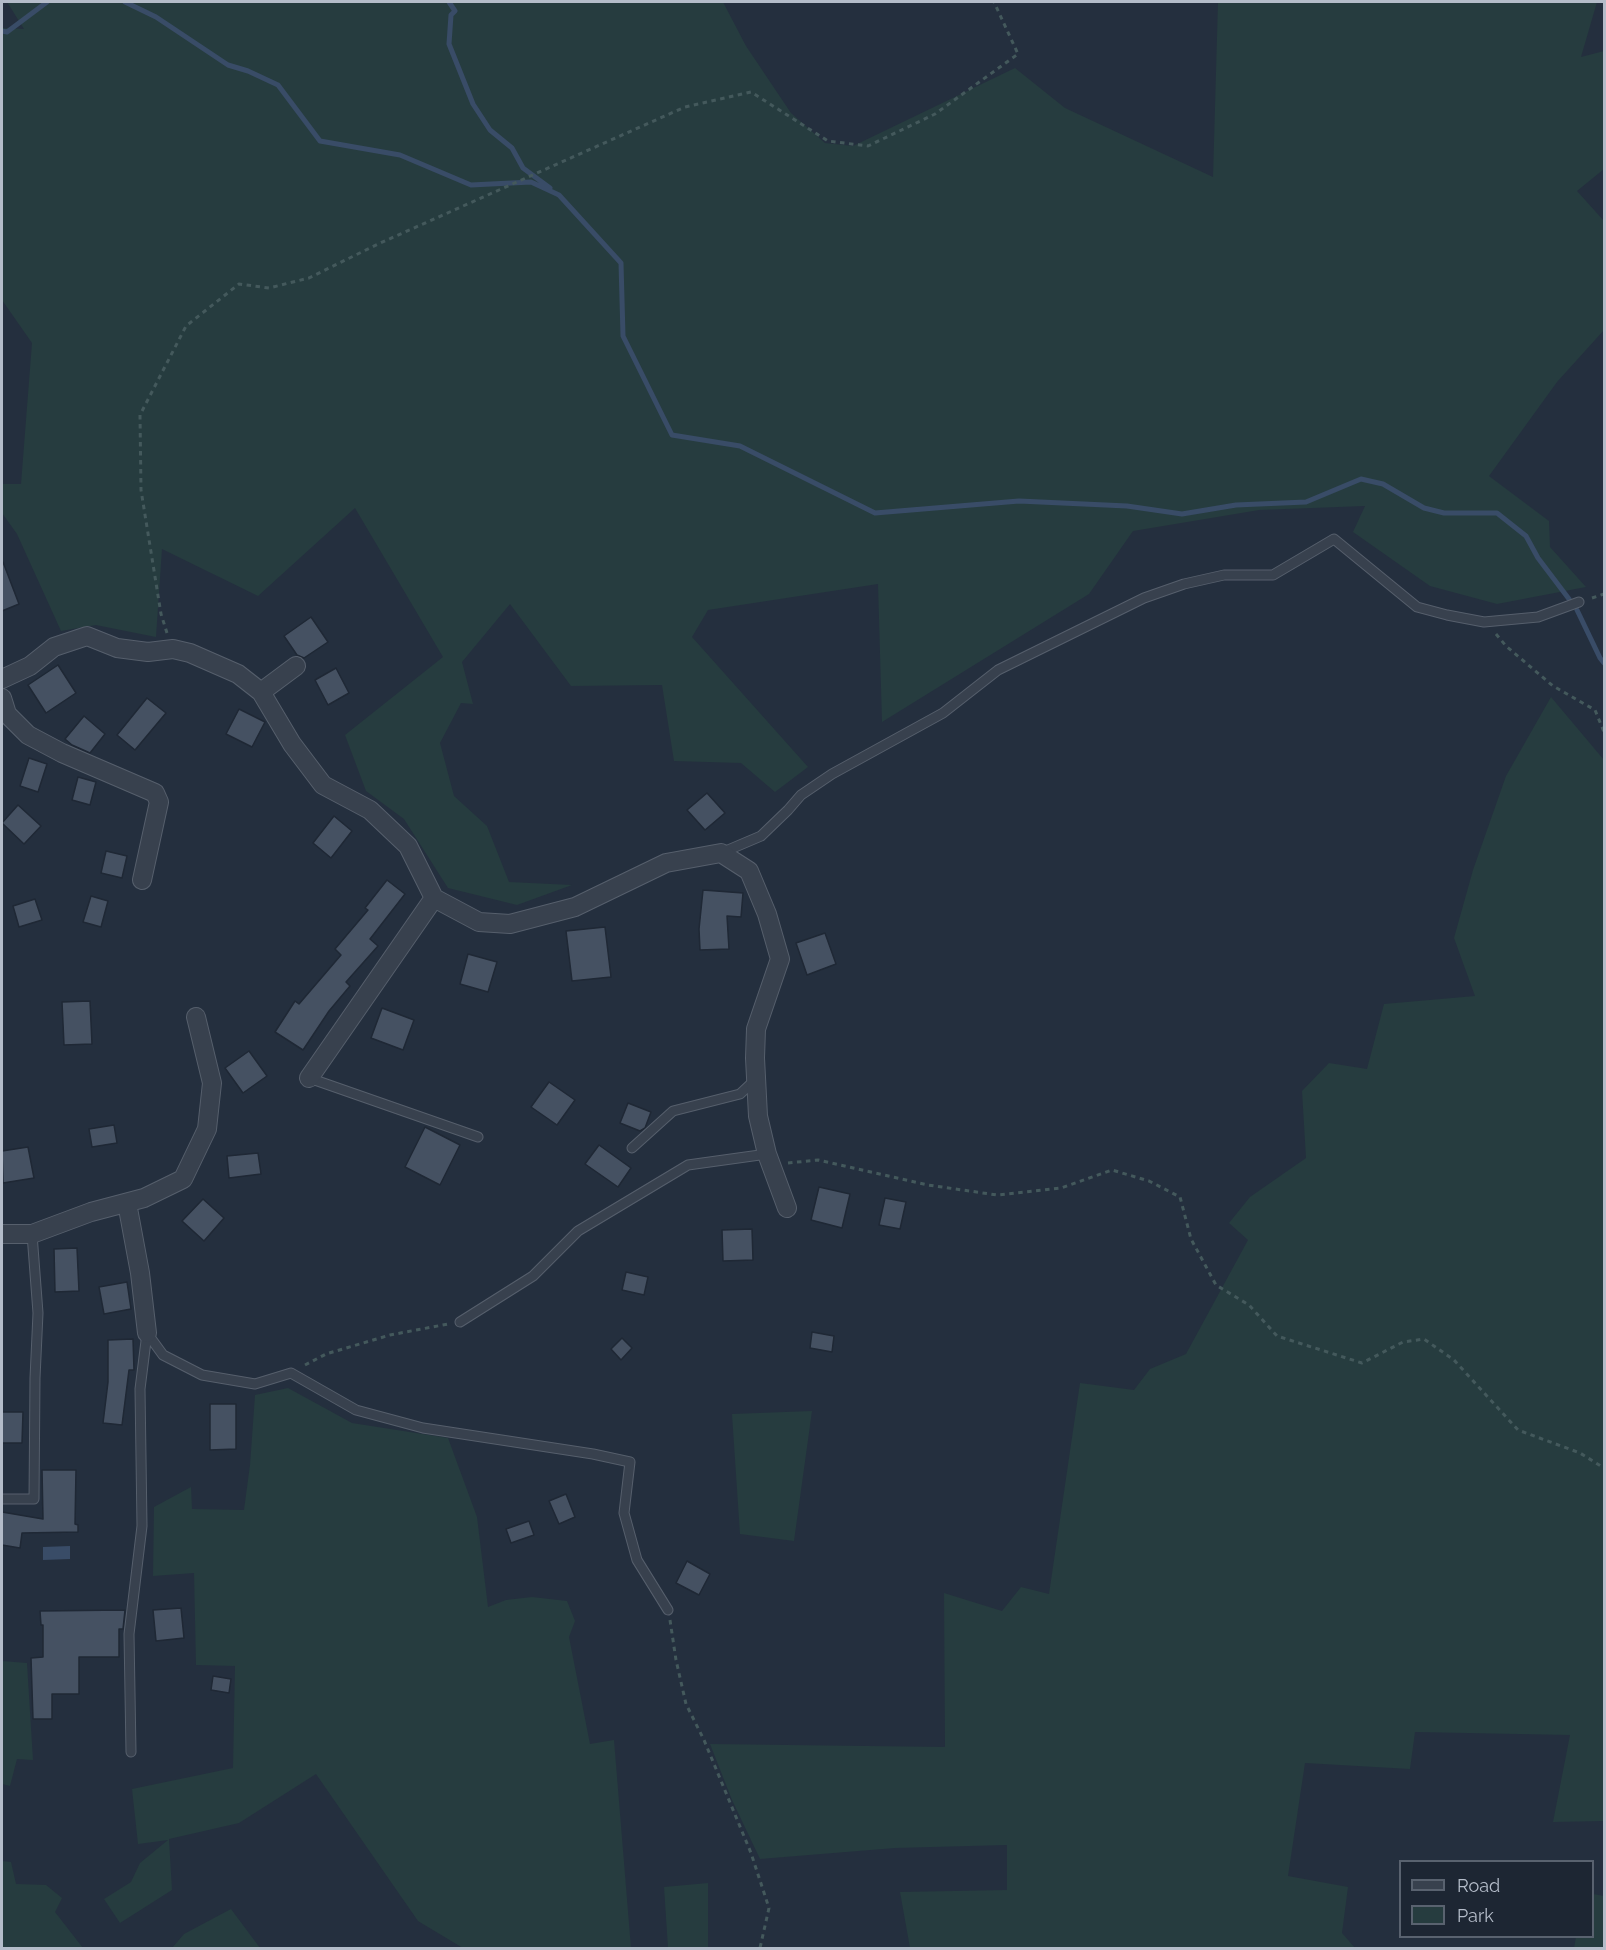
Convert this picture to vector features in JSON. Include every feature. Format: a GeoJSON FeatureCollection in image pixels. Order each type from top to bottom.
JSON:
{"type":"FeatureCollection","features":[{"type":"Feature","properties":{"kind":"street"},"geometry":{"type":"LineString","coordinates":[[2,679],[30,666],[54,646],[87,636],[117,648],[148,652],[173,649],[190,653],[238,674],[261,692],[292,744],[323,785],[370,810],[408,846],[434,898],[479,922],[510,924],[575,907],[666,863],[721,853],[749,871],[767,914],[780,959],[756,1029],[754,1058],[758,1116],[769,1160],[787,1208]]}},
{"type":"Feature","properties":{"kind":"street"},"geometry":{"type":"LineString","coordinates":[[261,692],[296,666]]}},
{"type":"Feature","properties":{"kind":"street"},"geometry":{"type":"LineString","coordinates":[[2,698],[7,714],[28,735],[62,753],[155,793],[159,802],[142,880]]}},
{"type":"Feature","properties":{"kind":"street"},"geometry":{"type":"LineString","coordinates":[[309,1078],[434,898]]}},
{"type":"Feature","properties":{"kind":"street"},"geometry":{"type":"LineString","coordinates":[[2,1234],[32,1234],[91,1212],[144,1198],[183,1179],[207,1129],[212,1083],[196,1017]]}},
{"type":"Feature","properties":{"kind":"street"},"geometry":{"type":"LineString","coordinates":[[127,1203],[140,1273],[147,1333]]}},
{"type":"Feature","properties":{"kind":"lane"},"geometry":{"type":"LineString","coordinates":[[721,853],[761,836],[801,795],[832,774],[943,713],[998,670],[1144,598],[1184,584],[1224,575],[1273,575],[1334,539],[1417,607],[1447,615],[1484,622],[1538,617],[1578,602]]}},
{"type":"Feature","properties":{"kind":"lane"},"geometry":{"type":"LineString","coordinates":[[309,1078],[478,1137]]}},
{"type":"Feature","properties":{"kind":"lane"},"geometry":{"type":"LineString","coordinates":[[632,1148],[673,1111],[741,1094],[756,1079]]}},
{"type":"Feature","properties":{"kind":"lane"},"geometry":{"type":"LineString","coordinates":[[460,1322],[533,1276],[578,1231],[688,1166],[769,1160]]}},
{"type":"Feature","properties":{"kind":"lane"},"geometry":{"type":"LineString","coordinates":[[2,1499],[34,1499],[38,1313],[32,1234]]}},
{"type":"Feature","properties":{"kind":"lane"},"geometry":{"type":"LineString","coordinates":[[147,1333],[163,1356],[202,1375],[255,1384],[291,1373],[357,1410],[412,1425],[450,1433],[594,1454],[630,1462],[624,1513],[637,1560],[668,1610]]}},
{"type":"Feature","properties":{"kind":"lane"},"geometry":{"type":"LineString","coordinates":[[131,1752],[129,1634],[142,1526],[140,1389],[147,1333]]}},
{"type":"Feature","properties":{"kind":"path"},"geometry":{"type":"LineString","coordinates":[[173,649],[160,614],[141,490],[140,415],[186,326],[239,284],[269,288],[309,278],[378,244],[685,107],[751,92],[828,141],[868,146],[934,114],[1018,54],[994,2]]}},
{"type":"Feature","properties":{"kind":"path"},"geometry":{"type":"LineString","coordinates":[[1484,622],[1506,646],[1553,686],[1595,710],[1605,732]]}},
{"type":"Feature","properties":{"kind":"path"},"geometry":{"type":"LineString","coordinates":[[769,1160],[818,1160],[928,1185],[998,1195],[1061,1188],[1112,1170],[1149,1180],[1180,1197],[1191,1239],[1216,1285],[1249,1305],[1277,1336],[1362,1363],[1403,1342],[1425,1339],[1454,1360],[1518,1430],[1580,1453],[1605,1468]]}},
{"type":"Feature","properties":{"kind":"path"},"geometry":{"type":"LineString","coordinates":[[291,1373],[326,1354],[390,1335],[460,1322]]}},
{"type":"Feature","properties":{"kind":"path"},"geometry":{"type":"LineString","coordinates":[[668,1610],[686,1704],[704,1740],[751,1853],[769,1908],[760,1948]]}},
{"type":"Feature","properties":{"kind":"green space"},"geometry":{"type":"Polygon","coordinates":[[[7,2],[723,2],[746,46],[791,113],[825,143],[853,146],[1015,68],[1065,108],[1213,177],[1218,2],[1597,2],[1581,57],[1604,51],[1604,169],[1577,191],[1604,221],[1604,330],[1557,382],[1489,476],[1549,521],[1550,547],[1586,587],[1497,604],[1430,586],[1353,532],[1365,506],[1259,510],[1133,531],[1089,594],[882,722],[878,584],[708,610],[692,637],[808,767],[775,792],[741,763],[674,761],[662,685],[571,686],[510,604],[462,662],[473,704],[461,703],[440,743],[454,796],[487,826],[509,882],[572,885],[517,905],[448,888],[404,819],[366,791],[345,735],[443,657],[355,508],[258,596],[162,549],[156,637],[96,625],[61,631],[17,534],[2,513],[2,484],[21,484],[32,343],[2,300],[2,28],[24,29],[7,2]]]}},
{"type":"Feature","properties":{"kind":"green space"},"geometry":{"type":"Polygon","coordinates":[[[1551,697],[1604,760],[1604,1821],[1553,1822],[1570,1735],[1415,1732],[1410,1769],[1305,1763],[1288,1876],[1348,1887],[1342,1933],[1355,1948],[910,1948],[900,1892],[1007,1890],[1007,1845],[895,1848],[760,1859],[732,1800],[710,1744],[945,1747],[944,1593],[1002,1611],[1021,1587],[1049,1594],[1080,1383],[1134,1390],[1150,1369],[1186,1354],[1248,1240],[1229,1223],[1250,1197],[1306,1158],[1302,1091],[1329,1063],[1367,1069],[1384,1004],[1475,996],[1454,938],[1473,870],[1506,776],[1551,697]]]}},
{"type":"Feature","properties":{"kind":"green space"},"geometry":{"type":"Polygon","coordinates":[[[288,1388],[352,1423],[448,1438],[477,1517],[488,1607],[506,1600],[532,1597],[567,1601],[575,1621],[569,1637],[590,1744],[614,1740],[631,1948],[463,1948],[418,1921],[316,1774],[239,1823],[169,1839],[172,1890],[120,1923],[104,1899],[131,1882],[140,1863],[168,1840],[138,1844],[132,1789],[233,1768],[235,1666],[196,1665],[194,1573],[153,1576],[154,1507],[191,1487],[192,1509],[244,1510],[255,1395],[288,1388]]]}},
{"type":"Feature","properties":{"kind":"green space"},"geometry":{"type":"Polygon","coordinates":[[[812,1411],[794,1541],[740,1534],[732,1414],[812,1411]]]}},
{"type":"Feature","properties":{"kind":"green space"},"geometry":{"type":"Polygon","coordinates":[[[2,1661],[27,1663],[33,1760],[17,1759],[10,1786],[2,1784],[2,1661]]]}},
{"type":"Feature","properties":{"kind":"green space"},"geometry":{"type":"Polygon","coordinates":[[[2,1861],[11,1862],[16,1884],[46,1885],[62,1898],[55,1912],[83,1948],[2,1948],[2,1861]]]}},
{"type":"Feature","properties":{"kind":"green space"},"geometry":{"type":"Polygon","coordinates":[[[708,1883],[708,1948],[668,1948],[664,1887],[708,1883]]]}},
{"type":"Feature","properties":{"kind":"green space"},"geometry":{"type":"Polygon","coordinates":[[[1594,1894],[1604,1896],[1604,1948],[1574,1948],[1576,1938],[1594,1938],[1594,1894]]]}},
{"type":"Feature","properties":{"kind":"green space"},"geometry":{"type":"Polygon","coordinates":[[[231,1909],[260,1948],[172,1948],[184,1934],[231,1909]]]}},
{"type":"Feature","properties":{"kind":"water"},"geometry":{"type":"Polygon","coordinates":[[[70,1546],[70,1559],[43,1560],[43,1547],[70,1546]]]}},
{"type":"Feature","properties":{"kind":"building"},"geometry":{"type":"Polygon","coordinates":[[[2,562],[19,604],[2,611],[2,562]]]}},
{"type":"Feature","properties":{"kind":"building"},"geometry":{"type":"Polygon","coordinates":[[[311,617],[328,642],[304,658],[297,655],[284,636],[311,617]]]}},
{"type":"Feature","properties":{"kind":"building"},"geometry":{"type":"Polygon","coordinates":[[[58,665],[76,693],[46,713],[28,685],[58,665]]]}},
{"type":"Feature","properties":{"kind":"building"},"geometry":{"type":"Polygon","coordinates":[[[336,668],[349,693],[328,705],[315,680],[336,668]]]}},
{"type":"Feature","properties":{"kind":"building"},"geometry":{"type":"Polygon","coordinates":[[[147,698],[166,713],[135,750],[117,735],[147,698]]]}},
{"type":"Feature","properties":{"kind":"building"},"geometry":{"type":"Polygon","coordinates":[[[239,709],[265,722],[252,747],[226,734],[239,709]]]}},
{"type":"Feature","properties":{"kind":"building"},"geometry":{"type":"Polygon","coordinates":[[[84,716],[105,734],[90,753],[72,745],[65,739],[84,716]]]}},
{"type":"Feature","properties":{"kind":"building"},"geometry":{"type":"Polygon","coordinates":[[[29,758],[47,764],[38,792],[20,786],[29,758]]]}},
{"type":"Feature","properties":{"kind":"building"},"geometry":{"type":"Polygon","coordinates":[[[78,777],[96,782],[90,805],[72,800],[78,777]]]}},
{"type":"Feature","properties":{"kind":"building"},"geometry":{"type":"Polygon","coordinates":[[[707,793],[725,813],[705,830],[687,810],[707,793]]]}},
{"type":"Feature","properties":{"kind":"building"},"geometry":{"type":"Polygon","coordinates":[[[18,805],[41,826],[24,844],[2,823],[18,805]]]}},
{"type":"Feature","properties":{"kind":"building"},"geometry":{"type":"Polygon","coordinates":[[[334,816],[352,831],[331,858],[313,843],[334,816]]]}},
{"type":"Feature","properties":{"kind":"building"},"geometry":{"type":"Polygon","coordinates":[[[106,851],[127,856],[122,878],[101,873],[106,851]]]}},
{"type":"Feature","properties":{"kind":"building"},"geometry":{"type":"Polygon","coordinates":[[[387,880],[405,894],[370,939],[378,946],[346,982],[350,986],[329,1011],[303,1050],[275,1032],[295,1001],[299,1004],[341,955],[335,949],[368,910],[365,908],[387,880]]]}},
{"type":"Feature","properties":{"kind":"building"},"geometry":{"type":"Polygon","coordinates":[[[703,890],[743,893],[741,917],[727,916],[729,949],[700,950],[699,929],[703,890]]]}},
{"type":"Feature","properties":{"kind":"building"},"geometry":{"type":"Polygon","coordinates":[[[91,896],[108,901],[101,927],[83,922],[91,896]]]}},
{"type":"Feature","properties":{"kind":"building"},"geometry":{"type":"Polygon","coordinates":[[[35,899],[42,920],[19,927],[13,906],[35,899]]]}},
{"type":"Feature","properties":{"kind":"building"},"geometry":{"type":"Polygon","coordinates":[[[605,927],[611,977],[572,981],[566,931],[605,927]]]}},
{"type":"Feature","properties":{"kind":"building"},"geometry":{"type":"Polygon","coordinates":[[[825,933],[836,964],[807,975],[796,943],[825,933]]]}},
{"type":"Feature","properties":{"kind":"building"},"geometry":{"type":"Polygon","coordinates":[[[468,954],[497,962],[488,992],[460,984],[468,954]]]}},
{"type":"Feature","properties":{"kind":"building"},"geometry":{"type":"Polygon","coordinates":[[[90,1001],[92,1044],[64,1045],[62,1002],[90,1001]]]}},
{"type":"Feature","properties":{"kind":"building"},"geometry":{"type":"Polygon","coordinates":[[[382,1008],[414,1020],[403,1050],[371,1038],[382,1008]]]}},
{"type":"Feature","properties":{"kind":"building"},"geometry":{"type":"Polygon","coordinates":[[[249,1051],[267,1076],[243,1093],[225,1068],[249,1051]]]}},
{"type":"Feature","properties":{"kind":"building"},"geometry":{"type":"Polygon","coordinates":[[[549,1082],[575,1100],[557,1125],[531,1107],[549,1082]]]}},
{"type":"Feature","properties":{"kind":"building"},"geometry":{"type":"Polygon","coordinates":[[[628,1103],[651,1112],[645,1128],[640,1131],[620,1123],[628,1103]]]}},
{"type":"Feature","properties":{"kind":"building"},"geometry":{"type":"Polygon","coordinates":[[[114,1125],[117,1143],[92,1147],[89,1129],[114,1125]]]}},
{"type":"Feature","properties":{"kind":"building"},"geometry":{"type":"Polygon","coordinates":[[[425,1127],[460,1145],[440,1185],[405,1167],[425,1127]]]}},
{"type":"Feature","properties":{"kind":"building"},"geometry":{"type":"Polygon","coordinates":[[[599,1145],[631,1168],[618,1187],[585,1164],[599,1145]]]}},
{"type":"Feature","properties":{"kind":"building"},"geometry":{"type":"Polygon","coordinates":[[[28,1147],[34,1178],[3,1183],[2,1151],[28,1147]]]}},
{"type":"Feature","properties":{"kind":"building"},"geometry":{"type":"Polygon","coordinates":[[[258,1153],[261,1174],[229,1178],[227,1156],[258,1153]]]}},
{"type":"Feature","properties":{"kind":"building"},"geometry":{"type":"Polygon","coordinates":[[[819,1187],[850,1194],[842,1228],[811,1220],[819,1187]]]}},
{"type":"Feature","properties":{"kind":"building"},"geometry":{"type":"Polygon","coordinates":[[[885,1198],[906,1202],[900,1229],[879,1225],[885,1198]]]}},
{"type":"Feature","properties":{"kind":"building"},"geometry":{"type":"Polygon","coordinates":[[[203,1199],[224,1218],[204,1241],[182,1221],[203,1199]]]}},
{"type":"Feature","properties":{"kind":"building"},"geometry":{"type":"Polygon","coordinates":[[[752,1229],[753,1260],[723,1261],[722,1230],[752,1229]]]}},
{"type":"Feature","properties":{"kind":"building"},"geometry":{"type":"Polygon","coordinates":[[[77,1248],[79,1291],[55,1292],[54,1249],[77,1248]]]}},
{"type":"Feature","properties":{"kind":"building"},"geometry":{"type":"Polygon","coordinates":[[[626,1272],[648,1277],[644,1295],[622,1290],[626,1272]]]}},
{"type":"Feature","properties":{"kind":"building"},"geometry":{"type":"Polygon","coordinates":[[[127,1282],[131,1309],[104,1314],[99,1287],[127,1282]]]}},
{"type":"Feature","properties":{"kind":"building"},"geometry":{"type":"Polygon","coordinates":[[[812,1332],[834,1336],[832,1352],[810,1348],[812,1332]]]}},
{"type":"Feature","properties":{"kind":"building"},"geometry":{"type":"Polygon","coordinates":[[[622,1338],[632,1348],[621,1360],[611,1349],[622,1338]]]}},
{"type":"Feature","properties":{"kind":"building"},"geometry":{"type":"Polygon","coordinates":[[[133,1339],[134,1370],[129,1370],[122,1425],[103,1423],[108,1382],[108,1340],[133,1339]]]}},
{"type":"Feature","properties":{"kind":"building"},"geometry":{"type":"Polygon","coordinates":[[[210,1404],[236,1404],[236,1449],[210,1450],[210,1404]]]}},
{"type":"Feature","properties":{"kind":"building"},"geometry":{"type":"Polygon","coordinates":[[[2,1412],[23,1412],[22,1443],[2,1443],[2,1412]]]}},
{"type":"Feature","properties":{"kind":"building"},"geometry":{"type":"Polygon","coordinates":[[[42,1470],[76,1470],[75,1524],[78,1525],[78,1532],[22,1533],[20,1548],[2,1545],[2,1512],[43,1519],[42,1470]]]}},
{"type":"Feature","properties":{"kind":"building"},"geometry":{"type":"Polygon","coordinates":[[[566,1494],[575,1517],[559,1524],[549,1501],[566,1494]]]}},
{"type":"Feature","properties":{"kind":"building"},"geometry":{"type":"Polygon","coordinates":[[[529,1521],[534,1535],[511,1543],[506,1529],[529,1521]]]}},
{"type":"Feature","properties":{"kind":"building"},"geometry":{"type":"Polygon","coordinates":[[[687,1561],[710,1574],[699,1595],[676,1583],[687,1561]]]}},
{"type":"Feature","properties":{"kind":"building"},"geometry":{"type":"Polygon","coordinates":[[[181,1608],[184,1638],[156,1641],[153,1610],[181,1608]]]}},
{"type":"Feature","properties":{"kind":"building"},"geometry":{"type":"Polygon","coordinates":[[[125,1610],[123,1629],[119,1629],[119,1657],[79,1657],[79,1694],[52,1694],[52,1719],[33,1719],[31,1658],[43,1657],[43,1625],[41,1625],[40,1611],[125,1610]]]}},
{"type":"Feature","properties":{"kind":"building"},"geometry":{"type":"Polygon","coordinates":[[[213,1676],[231,1679],[229,1693],[211,1690],[213,1676]]]}},
{"type":"Feature","properties":{"kind":"waterway"},"geometry":{"type":"LineString","coordinates":[[2,31],[7,32],[47,2]]}},
{"type":"Feature","properties":{"kind":"waterway"},"geometry":{"type":"LineString","coordinates":[[125,2],[156,17],[228,65],[248,71],[278,85],[320,141],[400,155],[471,185],[531,182],[559,195],[621,263],[623,336],[672,435],[740,446],[875,513],[1019,501],[1127,506],[1182,514],[1236,505],[1306,502],[1361,479],[1383,484],[1424,508],[1444,513],[1497,513],[1526,536],[1538,558],[1569,599]]}},
{"type":"Feature","properties":{"kind":"waterway"},"geometry":{"type":"LineString","coordinates":[[449,2],[455,11],[451,15],[449,44],[473,104],[490,130],[512,148],[523,168],[550,188]]}},
{"type":"Feature","properties":{"kind":"waterway"},"geometry":{"type":"LineString","coordinates":[[1577,610],[1604,663]]}}]}
